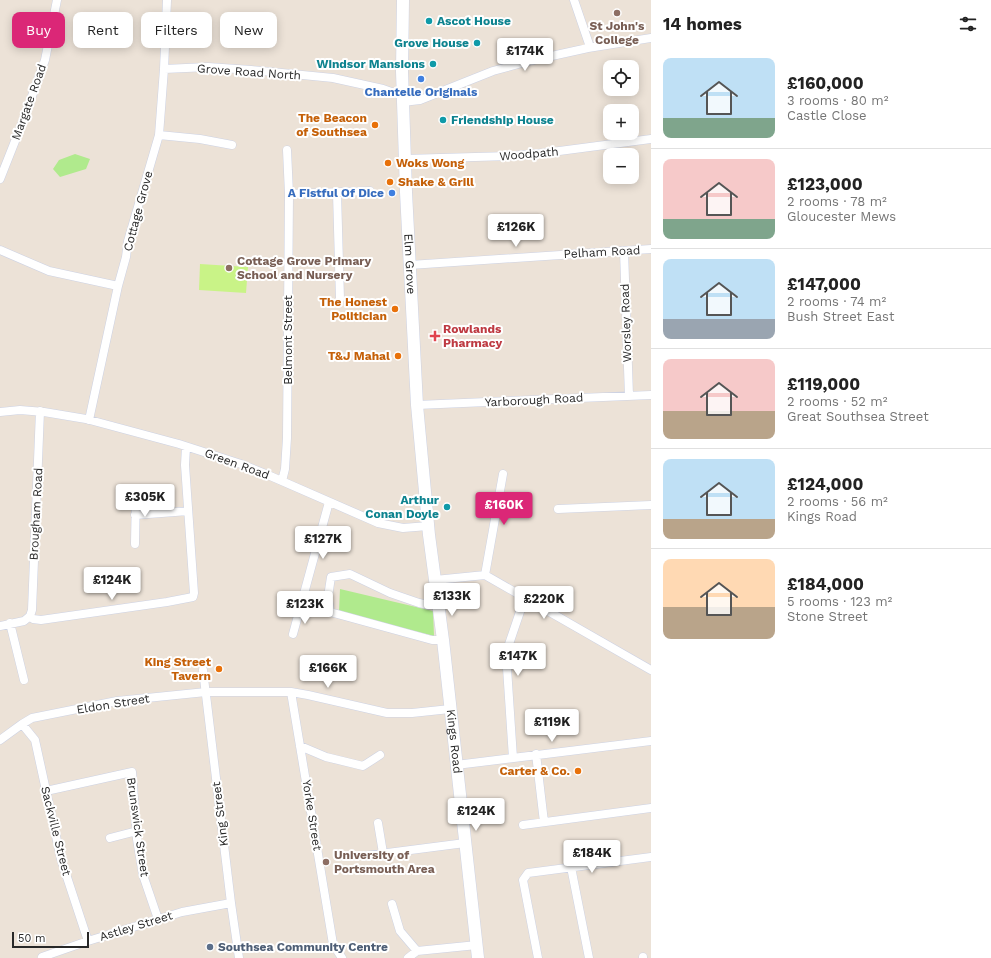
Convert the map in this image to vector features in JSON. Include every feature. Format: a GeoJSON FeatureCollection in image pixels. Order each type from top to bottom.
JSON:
{"type":"FeatureCollection","features":[{"type":"Feature","properties":{"kind":"main road","name":"Elm Grove"},"geometry":{"type":"LineString","coordinates":[[403,0],[403,99],[405,159],[417,405],[428,526]]}},
{"type":"Feature","properties":{"kind":"main road","name":"Kings Road"},"geometry":{"type":"LineString","coordinates":[[428,526],[443,640],[478,958]]}},
{"type":"Feature","properties":{"kind":"street","name":"Margate Road"},"geometry":{"type":"LineString","coordinates":[[0,179],[24,121],[45,60],[57,0]]}},
{"type":"Feature","properties":{"kind":"street","name":"Cottage Grove"},"geometry":{"type":"LineString","coordinates":[[89,420],[118,286],[126,257],[128,241],[159,135],[167,0]]}},
{"type":"Feature","properties":{"kind":"street"},"geometry":{"type":"LineString","coordinates":[[574,0],[590,47]]}},
{"type":"Feature","properties":{"kind":"street"},"geometry":{"type":"LineString","coordinates":[[403,99],[420,100],[507,67],[551,55],[590,47],[651,38]]}},
{"type":"Feature","properties":{"kind":"street","name":"Grove Road North"},"geometry":{"type":"LineString","coordinates":[[164,69],[208,67],[333,78],[383,89],[403,99]]}},
{"type":"Feature","properties":{"kind":"street"},"geometry":{"type":"LineString","coordinates":[[159,135],[200,139],[232,145]]}},
{"type":"Feature","properties":{"kind":"street","name":"Woodpath"},"geometry":{"type":"LineString","coordinates":[[405,159],[517,156],[651,139]]}},
{"type":"Feature","properties":{"kind":"street","name":"Belmont Street"},"geometry":{"type":"LineString","coordinates":[[282,481],[285,469],[287,438],[289,194],[287,150]]}},
{"type":"Feature","properties":{"kind":"street"},"geometry":{"type":"LineString","coordinates":[[289,194],[370,191]]}},
{"type":"Feature","properties":{"kind":"street"},"geometry":{"type":"LineString","coordinates":[[337,193],[340,299]]}},
{"type":"Feature","properties":{"kind":"street","name":"Pelham Road"},"geometry":{"type":"LineString","coordinates":[[410,264],[651,249]]}},
{"type":"Feature","properties":{"kind":"street"},"geometry":{"type":"LineString","coordinates":[[0,250],[49,271],[118,286]]}},
{"type":"Feature","properties":{"kind":"street","name":"Worsley Road"},"geometry":{"type":"LineString","coordinates":[[624,251],[629,396]]}},
{"type":"Feature","properties":{"kind":"street","name":"Yarborough Road"},"geometry":{"type":"LineString","coordinates":[[417,405],[651,395]]}},
{"type":"Feature","properties":{"kind":"street","name":"Green Road"},"geometry":{"type":"LineString","coordinates":[[0,412],[20,410],[40,411],[63,414],[89,420],[241,464],[369,520],[387,526],[413,528],[428,526]]}},
{"type":"Feature","properties":{"kind":"street","name":"Brougham Road"},"geometry":{"type":"LineString","coordinates":[[30,616],[32,610],[40,411]]}},
{"type":"Feature","properties":{"kind":"street"},"geometry":{"type":"LineString","coordinates":[[0,626],[24,621],[30,616],[34,619],[41,620],[167,602],[194,596],[185,465],[186,447]]}},
{"type":"Feature","properties":{"kind":"street"},"geometry":{"type":"LineString","coordinates":[[485,575],[503,474]]}},
{"type":"Feature","properties":{"kind":"street"},"geometry":{"type":"LineString","coordinates":[[135,544],[136,492]]}},
{"type":"Feature","properties":{"kind":"street"},"geometry":{"type":"LineString","coordinates":[[293,634],[329,502]]}},
{"type":"Feature","properties":{"kind":"street"},"geometry":{"type":"LineString","coordinates":[[558,509],[651,505]]}},
{"type":"Feature","properties":{"kind":"street"},"geometry":{"type":"LineString","coordinates":[[135,515],[188,512]]}},
{"type":"Feature","properties":{"kind":"street"},"geometry":{"type":"LineString","coordinates":[[438,604],[428,605],[419,603],[390,593],[350,574],[331,577],[328,597],[330,612],[432,640],[443,640]]}},
{"type":"Feature","properties":{"kind":"street"},"geometry":{"type":"LineString","coordinates":[[435,580],[485,575],[651,670]]}},
{"type":"Feature","properties":{"kind":"street"},"geometry":{"type":"LineString","coordinates":[[513,758],[506,653],[525,597]]}},
{"type":"Feature","properties":{"kind":"street"},"geometry":{"type":"LineString","coordinates":[[10,623],[24,680]]}},
{"type":"Feature","properties":{"kind":"street","name":"King Street"},"geometry":{"type":"LineString","coordinates":[[204,670],[231,904],[239,958]]}},
{"type":"Feature","properties":{"kind":"street","name":"Eldon Street"},"geometry":{"type":"LineString","coordinates":[[0,740],[32,718],[117,701],[206,692],[291,692],[387,713],[412,713],[450,709]]}},
{"type":"Feature","properties":{"kind":"street","name":"Yorke Street"},"geometry":{"type":"LineString","coordinates":[[291,692],[333,944],[342,958]]}},
{"type":"Feature","properties":{"kind":"street","name":"Sackville Street"},"geometry":{"type":"LineString","coordinates":[[22,724],[35,740],[61,859],[88,941]]}},
{"type":"Feature","properties":{"kind":"street"},"geometry":{"type":"LineString","coordinates":[[456,765],[651,741]]}},
{"type":"Feature","properties":{"kind":"street"},"geometry":{"type":"LineString","coordinates":[[300,746],[326,757],[363,766],[380,755]]}},
{"type":"Feature","properties":{"kind":"street"},"geometry":{"type":"LineString","coordinates":[[536,754],[544,822]]}},
{"type":"Feature","properties":{"kind":"street","name":"Brunswick Street"},"geometry":{"type":"LineString","coordinates":[[46,791],[132,772],[137,839],[143,875],[158,919]]}},
{"type":"Feature","properties":{"kind":"street"},"geometry":{"type":"LineString","coordinates":[[523,825],[651,808]]}},
{"type":"Feature","properties":{"kind":"street"},"geometry":{"type":"LineString","coordinates":[[378,823],[383,852]]}},
{"type":"Feature","properties":{"kind":"street"},"geometry":{"type":"LineString","coordinates":[[110,838],[137,831]]}},
{"type":"Feature","properties":{"kind":"street"},"geometry":{"type":"LineString","coordinates":[[364,856],[383,852],[465,843]]}},
{"type":"Feature","properties":{"kind":"street"},"geometry":{"type":"LineString","coordinates":[[538,958],[522,880],[528,873],[651,857]]}},
{"type":"Feature","properties":{"kind":"street"},"geometry":{"type":"LineString","coordinates":[[571,867],[589,958]]}},
{"type":"Feature","properties":{"kind":"street","name":"Astley Street"},"geometry":{"type":"LineString","coordinates":[[43,957],[88,941],[182,912],[231,904]]}},
{"type":"Feature","properties":{"kind":"street"},"geometry":{"type":"LineString","coordinates":[[392,904],[400,931],[417,951]]}},
{"type":"Feature","properties":{"kind":"street"},"geometry":{"type":"LineString","coordinates":[[408,958],[417,951],[476,945]]}},
{"type":"Feature","properties":{"kind":"green space"},"geometry":{"type":"Polygon","coordinates":[[[75,154],[90,159],[86,169],[60,177],[53,169],[59,160],[75,154]]]}},
{"type":"Feature","properties":{"kind":"green space"},"geometry":{"type":"Polygon","coordinates":[[[200,264],[248,267],[246,293],[199,290],[200,264]]]}},
{"type":"Feature","properties":{"kind":"green space"},"geometry":{"type":"Polygon","coordinates":[[[340,589],[433,611],[434,636],[339,612],[340,589]]]}},
{"type":"Feature","properties":{"kind":"place","name":"St John's College"},"geometry":{"type":"Point","coordinates":[617,13]}},
{"type":"Feature","properties":{"kind":"place","name":"Ascot House"},"geometry":{"type":"Point","coordinates":[429,21]}},
{"type":"Feature","properties":{"kind":"place","name":"Grove House"},"geometry":{"type":"Point","coordinates":[477,43]}},
{"type":"Feature","properties":{"kind":"place","name":"Windsor Mansions"},"geometry":{"type":"Point","coordinates":[433,64]}},
{"type":"Feature","properties":{"kind":"place","name":"Chantelle Originals"},"geometry":{"type":"Point","coordinates":[421,79]}},
{"type":"Feature","properties":{"kind":"place","name":"Friendship House"},"geometry":{"type":"Point","coordinates":[443,120]}},
{"type":"Feature","properties":{"kind":"place","name":"The Beacon of Southsea"},"geometry":{"type":"Point","coordinates":[375,125]}},
{"type":"Feature","properties":{"kind":"place","name":"Woks Wong"},"geometry":{"type":"Point","coordinates":[388,163]}},
{"type":"Feature","properties":{"kind":"place","name":"Shake & Grill"},"geometry":{"type":"Point","coordinates":[390,182]}},
{"type":"Feature","properties":{"kind":"place","name":"A Fistful Of Dice"},"geometry":{"type":"Point","coordinates":[392,193]}},
{"type":"Feature","properties":{"kind":"place","name":"Cottage Grove Primary School and Nursery"},"geometry":{"type":"Point","coordinates":[229,268]}},
{"type":"Feature","properties":{"kind":"place","name":"The Honest Politician"},"geometry":{"type":"Point","coordinates":[395,309]}},
{"type":"Feature","properties":{"kind":"place","name":"Rowlands Pharmacy"},"geometry":{"type":"Point","coordinates":[435,336]}},
{"type":"Feature","properties":{"kind":"place","name":"T&J Mahal"},"geometry":{"type":"Point","coordinates":[398,356]}},
{"type":"Feature","properties":{"kind":"place","name":"Arthur Conan Doyle"},"geometry":{"type":"Point","coordinates":[447,507]}},
{"type":"Feature","properties":{"kind":"place","name":"King Street Tavern"},"geometry":{"type":"Point","coordinates":[219,669]}},
{"type":"Feature","properties":{"kind":"place","name":"Carter & Co."},"geometry":{"type":"Point","coordinates":[578,771]}},
{"type":"Feature","properties":{"kind":"place","name":"University of Portsmouth Area"},"geometry":{"type":"Point","coordinates":[326,862]}},
{"type":"Feature","properties":{"kind":"place","name":"Southsea Community Centre"},"geometry":{"type":"Point","coordinates":[210,947]}}]}
